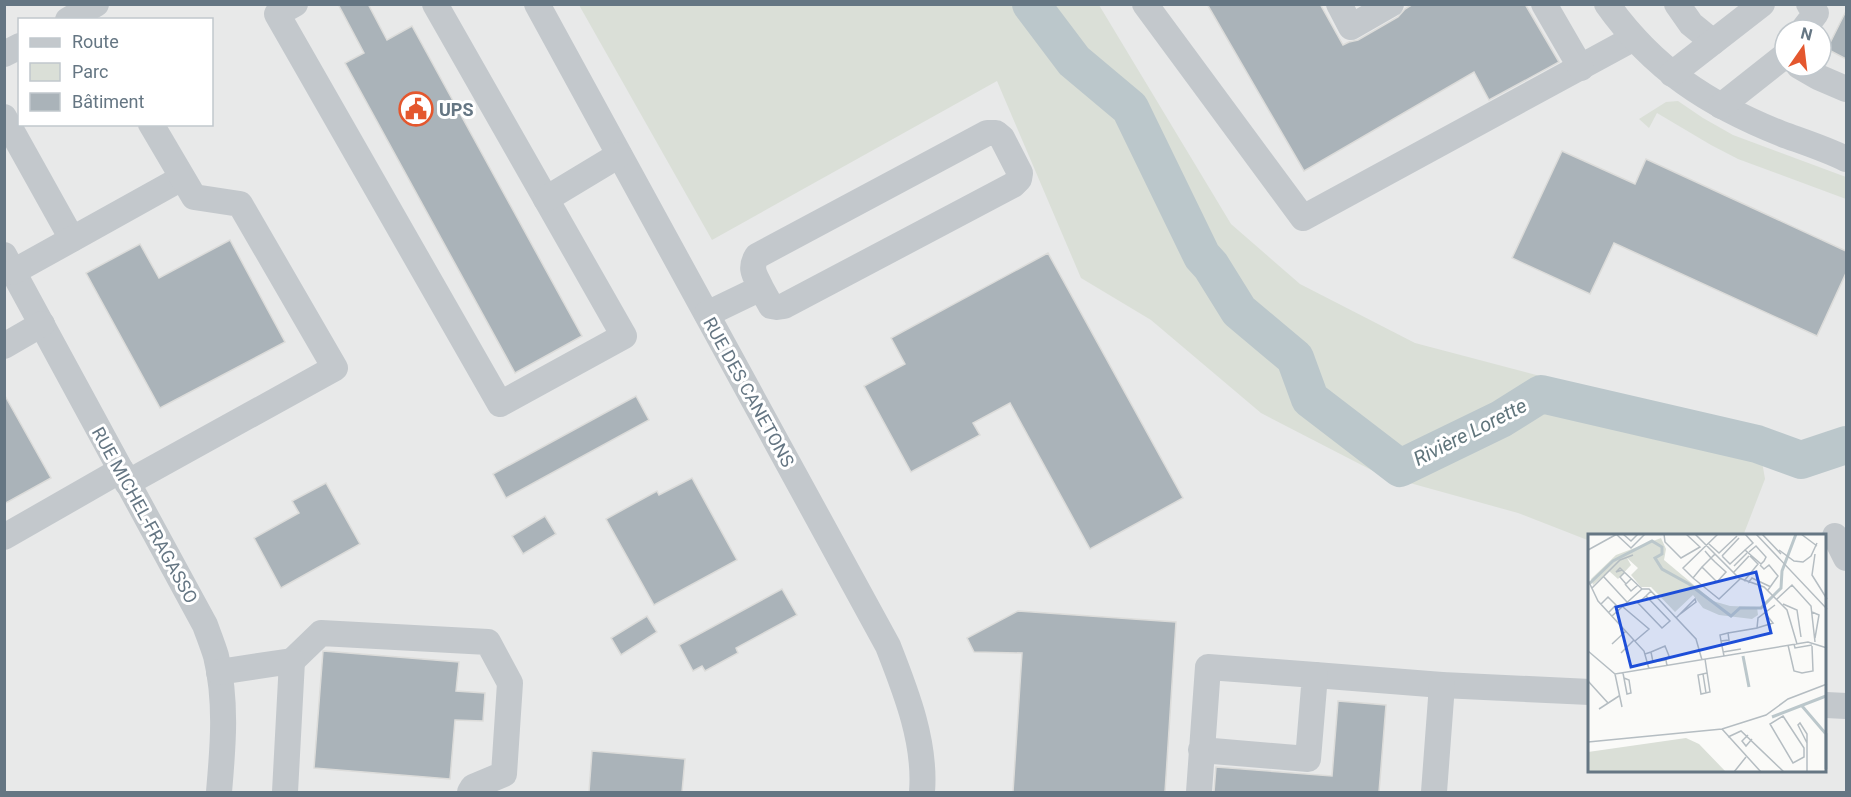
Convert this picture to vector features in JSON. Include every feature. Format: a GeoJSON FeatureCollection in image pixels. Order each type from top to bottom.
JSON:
{"type":"FeatureCollection","features":[{"type":"Feature","properties":{"kind":"street"},"geometry":{"type":"LineString","coordinates":[[281,8],[500,404],[624,336],[435,4]]}},
{"type":"Feature","properties":{"kind":"street","name":"RUE DES CANETONS"},"geometry":{"type":"LineString","coordinates":[[537,4],[888,646],[911,707],[922,766],[922,792]]}},
{"type":"Feature","properties":{"kind":"street"},"geometry":{"type":"LineString","coordinates":[[1145,4],[1303,218],[1635,38]]}},
{"type":"Feature","properties":{"kind":"street"},"geometry":{"type":"LineString","coordinates":[[1339,4],[1352,27],[1391,4]]}},
{"type":"Feature","properties":{"kind":"street"},"geometry":{"type":"LineString","coordinates":[[1544,4],[1581,68]]}},
{"type":"Feature","properties":{"kind":"street"},"geometry":{"type":"LineString","coordinates":[[1607,4],[1635,38],[1672,74],[1694,91],[1782,134],[1831,151],[1846,159]]}},
{"type":"Feature","properties":{"kind":"street"},"geometry":{"type":"LineString","coordinates":[[1677,4],[1691,24],[1713,42]]}},
{"type":"Feature","properties":{"kind":"street"},"geometry":{"type":"LineString","coordinates":[[1672,74],[1762,4]]}},
{"type":"Feature","properties":{"kind":"street"},"geometry":{"type":"LineString","coordinates":[[1809,4],[1816,13],[1812,18]]}},
{"type":"Feature","properties":{"kind":"street"},"geometry":{"type":"LineString","coordinates":[[4,54],[18,47]]}},
{"type":"Feature","properties":{"kind":"street"},"geometry":{"type":"LineString","coordinates":[[1721,106],[1773,70]]}},
{"type":"Feature","properties":{"kind":"street"},"geometry":{"type":"LineString","coordinates":[[1820,78],[1846,89]]}},
{"type":"Feature","properties":{"kind":"street"},"geometry":{"type":"LineString","coordinates":[[4,117],[72,239]]}},
{"type":"Feature","properties":{"kind":"street"},"geometry":{"type":"LineString","coordinates":[[4,537],[334,368],[240,204],[194,197],[152,126]]}},
{"type":"Feature","properties":{"kind":"street"},"geometry":{"type":"LineString","coordinates":[[987,133],[996,133],[1002,138],[1020,173],[1013,185],[784,306],[777,308],[771,306],[761,288],[753,270],[753,263],[757,256],[987,133]]}},
{"type":"Feature","properties":{"kind":"street"},"geometry":{"type":"LineString","coordinates":[[546,199],[619,154]]}},
{"type":"Feature","properties":{"kind":"street"},"geometry":{"type":"LineString","coordinates":[[9,263],[72,239],[182,178]]}},
{"type":"Feature","properties":{"kind":"street","name":"RUE MICHEL-FRAGASSO"},"geometry":{"type":"LineString","coordinates":[[9,263],[206,625],[216,656],[221,690],[224,740],[219,792]]}},
{"type":"Feature","properties":{"kind":"street"},"geometry":{"type":"LineString","coordinates":[[707,314],[761,288]]}},
{"type":"Feature","properties":{"kind":"street"},"geometry":{"type":"LineString","coordinates":[[4,346],[42,324]]}},
{"type":"Feature","properties":{"kind":"street"},"geometry":{"type":"LineString","coordinates":[[219,672],[292,661],[321,633],[488,642],[510,683],[504,774],[473,787],[470,792]]}},
{"type":"Feature","properties":{"kind":"street"},"geometry":{"type":"LineString","coordinates":[[285,792],[292,661]]}},
{"type":"Feature","properties":{"kind":"street"},"geometry":{"type":"LineString","coordinates":[[1199,792],[1208,667],[1442,686],[1588,693]]}},
{"type":"Feature","properties":{"kind":"street"},"geometry":{"type":"LineString","coordinates":[[1202,750],[1308,759],[1315,675]]}},
{"type":"Feature","properties":{"kind":"street"},"geometry":{"type":"LineString","coordinates":[[1434,792],[1442,686]]}},
{"type":"Feature","properties":{"kind":"street"},"geometry":{"type":"LineString","coordinates":[[1827,705],[1846,706]]}},
{"type":"Feature","properties":{"kind":"shaded area"},"geometry":{"type":"Polygon","coordinates":[[[5,5],[1846,5],[1846,792],[5,792],[5,5]]]}},
{"type":"Feature","properties":{"kind":"green space"},"geometry":{"type":"Polygon","coordinates":[[[579,5],[1099,5],[1231,224],[1300,284],[1415,343],[1757,433],[1765,479],[1744,534],[1588,534],[1588,540],[1518,513],[1381,475],[1261,413],[1151,320],[1081,278],[997,81],[712,240],[579,5]]]}},
{"type":"Feature","properties":{"kind":"green space"},"geometry":{"type":"Polygon","coordinates":[[[1678,101],[1733,135],[1846,177],[1846,199],[1738,159],[1657,113],[1649,128],[1639,119],[1666,102],[1678,101]]]}},
{"type":"Feature","properties":{"kind":"building"},"geometry":{"type":"Polygon","coordinates":[[[338,4],[368,4],[387,40],[412,26],[582,336],[515,373],[345,63],[364,53],[338,4]]]}},
{"type":"Feature","properties":{"kind":"building"},"geometry":{"type":"Polygon","coordinates":[[[1207,4],[1320,4],[1343,45],[1358,40],[1398,17],[1413,4],[1525,4],[1559,62],[1489,100],[1474,72],[1304,171],[1207,4]]]}},
{"type":"Feature","properties":{"kind":"building"},"geometry":{"type":"Polygon","coordinates":[[[1846,11],[1846,59],[1833,52],[1833,37],[1846,11]]]}},
{"type":"Feature","properties":{"kind":"building"},"geometry":{"type":"Polygon","coordinates":[[[1562,151],[1635,184],[1646,159],[1846,251],[1846,273],[1817,336],[1614,243],[1590,294],[1512,258],[1562,151]]]}},
{"type":"Feature","properties":{"kind":"building"},"geometry":{"type":"Polygon","coordinates":[[[230,240],[285,342],[160,408],[86,273],[140,244],[159,278],[230,240]]]}},
{"type":"Feature","properties":{"kind":"building"},"geometry":{"type":"Polygon","coordinates":[[[1048,253],[1183,498],[1090,549],[1010,403],[973,423],[980,435],[911,472],[864,386],[905,364],[891,338],[1048,253]]]}},
{"type":"Feature","properties":{"kind":"building"},"geometry":{"type":"Polygon","coordinates":[[[4,394],[51,478],[4,504],[4,394]]]}},
{"type":"Feature","properties":{"kind":"building"},"geometry":{"type":"Polygon","coordinates":[[[636,396],[649,420],[506,498],[493,474],[636,396]]]}},
{"type":"Feature","properties":{"kind":"building"},"geometry":{"type":"Polygon","coordinates":[[[692,478],[737,560],[654,605],[606,519],[657,491],[659,495],[692,478]]]}},
{"type":"Feature","properties":{"kind":"building"},"geometry":{"type":"Polygon","coordinates":[[[326,483],[360,544],[281,588],[254,538],[299,513],[292,501],[326,483]]]}},
{"type":"Feature","properties":{"kind":"building"},"geometry":{"type":"Polygon","coordinates":[[[545,516],[556,534],[523,554],[512,536],[545,516]]]}},
{"type":"Feature","properties":{"kind":"building"},"geometry":{"type":"Polygon","coordinates":[[[782,589],[797,615],[736,648],[738,653],[705,671],[702,666],[693,671],[679,645],[782,589]]]}},
{"type":"Feature","properties":{"kind":"building"},"geometry":{"type":"Polygon","coordinates":[[[1018,611],[1176,622],[1165,792],[1013,792],[1022,653],[974,652],[967,638],[1018,611]]]}},
{"type":"Feature","properties":{"kind":"building"},"geometry":{"type":"Polygon","coordinates":[[[647,616],[657,632],[621,655],[611,638],[647,616]]]}},
{"type":"Feature","properties":{"kind":"building"},"geometry":{"type":"Polygon","coordinates":[[[323,651],[459,662],[456,691],[485,693],[483,721],[455,720],[450,779],[314,768],[323,651]]]}},
{"type":"Feature","properties":{"kind":"building"},"geometry":{"type":"Polygon","coordinates":[[[1338,701],[1386,705],[1379,792],[1214,792],[1216,767],[1332,776],[1338,701]]]}},
{"type":"Feature","properties":{"kind":"building"},"geometry":{"type":"Polygon","coordinates":[[[592,751],[685,759],[682,792],[589,792],[592,751]]]}},
{"type":"Feature","properties":{"kind":"waterway","name":"Rivière Lorette"},"geometry":{"type":"LineString","coordinates":[[1031,4],[1074,61],[1130,108],[1202,256],[1211,266],[1239,311],[1295,358],[1310,399],[1400,468],[1501,419],[1541,394],[1757,444],[1801,460],[1846,445]]}},
{"type":"Feature","properties":{"kind":"place","name":"UPS"},"geometry":{"type":"Point","coordinates":[416,109]}}]}
